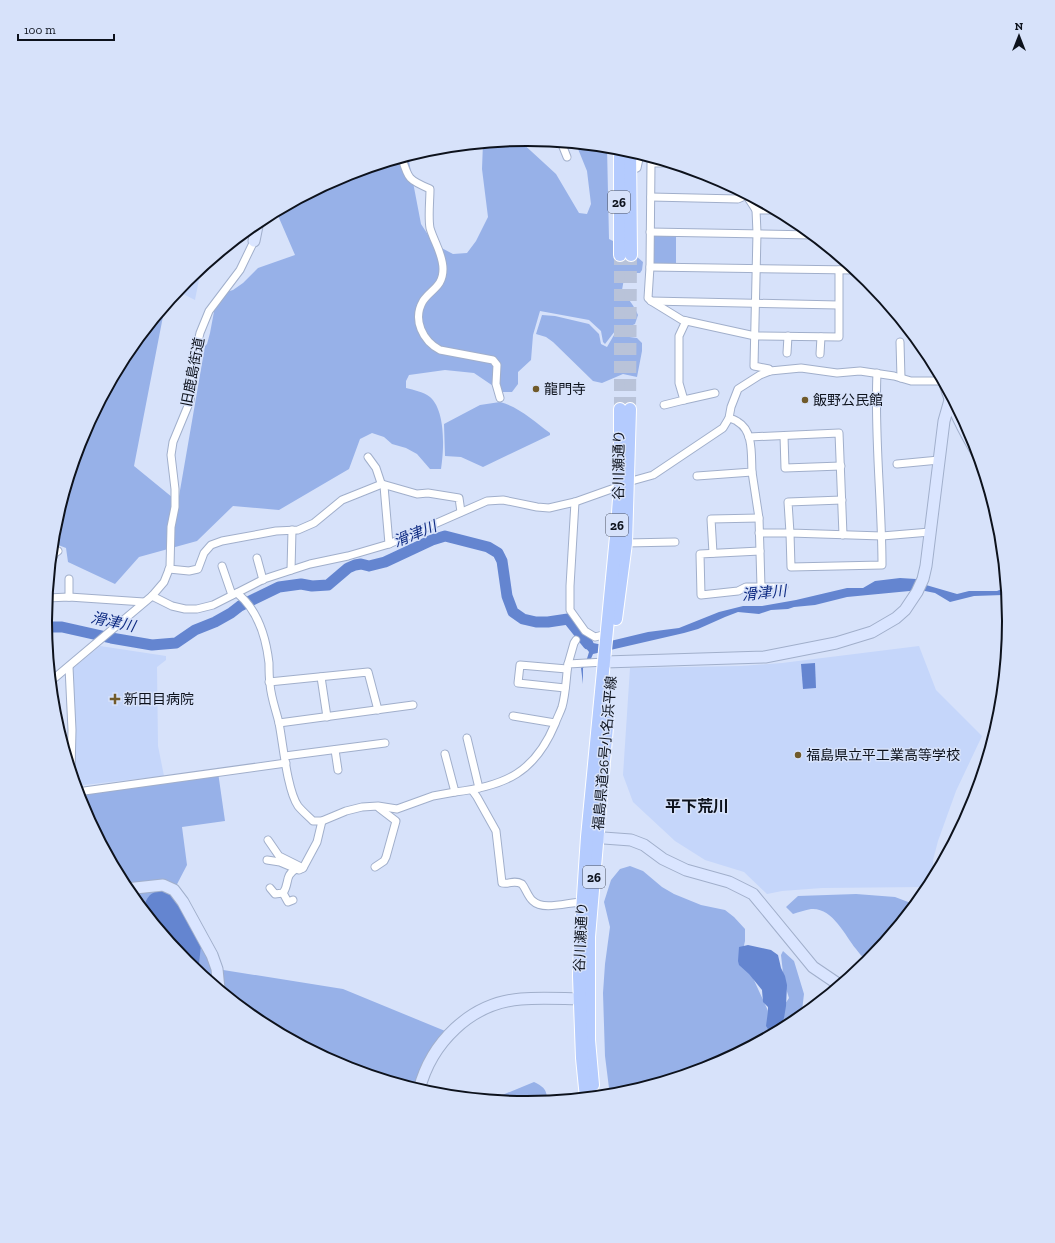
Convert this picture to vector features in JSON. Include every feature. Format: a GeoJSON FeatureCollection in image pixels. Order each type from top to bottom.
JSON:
{"type":"FeatureCollection","features":[{"type":"Feature","properties":{"kind":"main road","name":"26"},"geometry":{"type":"LineString","coordinates":[[622,155],[625,171],[625,255]]}},
{"type":"Feature","properties":{"kind":"main road","name":"26"},"geometry":{"type":"LineString","coordinates":[[625,171],[629,157]]}},
{"type":"Feature","properties":{"kind":"main road","name":"福島県道26号小名浜平線"},"geometry":{"type":"LineString","coordinates":[[594,1092],[584,999],[589,937],[593,838],[609,637],[626,543],[624,484],[625,409]]}},
{"type":"Feature","properties":{"kind":"main road","name":"谷川瀬通り"},"geometry":{"type":"LineString","coordinates":[[609,637],[624,484]]}},
{"type":"Feature","properties":{"kind":"main road","name":"谷川瀬通り"},"geometry":{"type":"LineString","coordinates":[[586,1093],[582,1058],[584,999],[579,962],[582,902],[593,838]]}},
{"type":"Feature","properties":{"kind":"street"},"geometry":{"type":"LineString","coordinates":[[563,147],[567,157]]}},
{"type":"Feature","properties":{"kind":"street"},"geometry":{"type":"LineString","coordinates":[[625,171],[637,168],[639,159]]}},
{"type":"Feature","properties":{"kind":"street"},"geometry":{"type":"LineString","coordinates":[[403,162],[410,179],[430,189],[430,228],[442,262],[443,272],[440,283],[423,301],[420,307],[419,318],[422,332],[425,338],[433,346],[440,350],[493,360],[496,362],[498,365],[496,384],[500,398]]}},
{"type":"Feature","properties":{"kind":"street"},"geometry":{"type":"LineString","coordinates":[[654,163],[651,163],[650,267],[648,298],[682,320],[755,336],[839,337],[839,270]]}},
{"type":"Feature","properties":{"kind":"street"},"geometry":{"type":"LineString","coordinates":[[651,197],[738,199],[741,197]]}},
{"type":"Feature","properties":{"kind":"street"},"geometry":{"type":"LineString","coordinates":[[751,202],[756,210],[757,233],[754,366],[769,369],[770,371]]}},
{"type":"Feature","properties":{"kind":"street"},"geometry":{"type":"LineString","coordinates":[[756,210],[765,210]]}},
{"type":"Feature","properties":{"kind":"street","name":"旧鹿島街道"},"geometry":{"type":"LineString","coordinates":[[69,667],[152,596],[164,582],[169,569],[171,527],[175,507],[175,489],[170,455],[173,442],[190,401],[195,355],[200,333],[208,311],[240,270],[254,241],[256,231]]}},
{"type":"Feature","properties":{"kind":"street"},"geometry":{"type":"LineString","coordinates":[[650,232],[804,235]]}},
{"type":"Feature","properties":{"kind":"street"},"geometry":{"type":"LineString","coordinates":[[650,267],[848,270]]}},
{"type":"Feature","properties":{"kind":"street"},"geometry":{"type":"LineString","coordinates":[[651,301],[838,304]]}},
{"type":"Feature","properties":{"kind":"street"},"geometry":{"type":"LineString","coordinates":[[684,400],[679,383],[680,336],[686,321]]}},
{"type":"Feature","properties":{"kind":"street"},"geometry":{"type":"LineString","coordinates":[[787,353],[788,336]]}},
{"type":"Feature","properties":{"kind":"street"},"geometry":{"type":"LineString","coordinates":[[820,354],[821,337]]}},
{"type":"Feature","properties":{"kind":"street"},"geometry":{"type":"LineString","coordinates":[[900,342],[901,378]]}},
{"type":"Feature","properties":{"kind":"street"},"geometry":{"type":"LineString","coordinates":[[152,596],[172,606],[185,609],[197,609],[213,605],[238,595],[263,580],[291,570],[389,544],[487,501],[503,500],[549,508],[575,502],[654,475],[723,428],[730,418],[731,406],[738,389],[760,375],[770,371],[801,368],[837,373],[860,371],[877,373],[912,381],[937,381]]}},
{"type":"Feature","properties":{"kind":"street"},"geometry":{"type":"LineString","coordinates":[[842,500],[788,502],[791,567],[882,565],[882,536],[875,415],[877,373]]}},
{"type":"Feature","properties":{"kind":"street"},"geometry":{"type":"LineString","coordinates":[[664,405],[715,393]]}},
{"type":"Feature","properties":{"kind":"street"},"geometry":{"type":"LineString","coordinates":[[565,688],[518,683],[520,665],[568,667],[608,659],[766,657],[798,652],[836,643],[872,632],[896,618],[905,610],[913,599],[923,579],[926,566],[944,416],[949,402]]}},
{"type":"Feature","properties":{"kind":"street"},"geometry":{"type":"LineString","coordinates":[[730,418],[744,426],[749,437],[758,518],[761,587]]}},
{"type":"Feature","properties":{"kind":"street"},"geometry":{"type":"LineString","coordinates":[[749,437],[839,433],[843,534]]}},
{"type":"Feature","properties":{"kind":"street"},"geometry":{"type":"LineString","coordinates":[[784,436],[785,468],[841,466]]}},
{"type":"Feature","properties":{"kind":"street"},"geometry":{"type":"LineString","coordinates":[[368,457],[376,468],[384,486],[389,544]]}},
{"type":"Feature","properties":{"kind":"street"},"geometry":{"type":"LineString","coordinates":[[897,464],[939,460]]}},
{"type":"Feature","properties":{"kind":"street"},"geometry":{"type":"LineString","coordinates":[[697,476],[752,472]]}},
{"type":"Feature","properties":{"kind":"street"},"geometry":{"type":"LineString","coordinates":[[169,569],[189,571],[198,569],[207,549],[211,545],[222,541],[276,531],[298,530],[314,523],[342,500],[382,484],[417,494],[460,498],[461,512]]}},
{"type":"Feature","properties":{"kind":"street"},"geometry":{"type":"LineString","coordinates":[[575,502],[570,610],[585,631],[595,636],[609,637]]}},
{"type":"Feature","properties":{"kind":"street"},"geometry":{"type":"LineString","coordinates":[[713,553],[711,519],[758,518]]}},
{"type":"Feature","properties":{"kind":"street"},"geometry":{"type":"LineString","coordinates":[[291,570],[292,530]]}},
{"type":"Feature","properties":{"kind":"street"},"geometry":{"type":"LineString","coordinates":[[759,533],[882,536],[930,532]]}},
{"type":"Feature","properties":{"kind":"street"},"geometry":{"type":"LineString","coordinates":[[626,543],[675,542]]}},
{"type":"Feature","properties":{"kind":"street"},"geometry":{"type":"LineString","coordinates":[[760,552],[700,554],[701,595],[738,591],[746,587],[784,587]]}},
{"type":"Feature","properties":{"kind":"street"},"geometry":{"type":"LineString","coordinates":[[257,558],[263,580]]}},
{"type":"Feature","properties":{"kind":"street"},"geometry":{"type":"LineString","coordinates":[[222,566],[238,595],[250,606],[259,622],[265,643],[269,664],[269,682],[279,723],[284,756],[291,786],[298,806],[313,821],[322,821],[346,811],[362,807],[378,806],[397,809],[433,796],[475,789],[500,782],[522,771],[542,750],[550,737],[562,707],[568,667],[576,640]]}},
{"type":"Feature","properties":{"kind":"street"},"geometry":{"type":"LineString","coordinates":[[69,579],[69,597]]}},
{"type":"Feature","properties":{"kind":"street"},"geometry":{"type":"LineString","coordinates":[[53,598],[69,597],[144,602]]}},
{"type":"Feature","properties":{"kind":"street"},"geometry":{"type":"LineString","coordinates":[[55,678],[69,667]]}},
{"type":"Feature","properties":{"kind":"street"},"geometry":{"type":"LineString","coordinates":[[69,667],[72,730],[71,756]]}},
{"type":"Feature","properties":{"kind":"street"},"geometry":{"type":"LineString","coordinates":[[269,682],[368,672],[378,710]]}},
{"type":"Feature","properties":{"kind":"street"},"geometry":{"type":"LineString","coordinates":[[321,677],[327,718]]}},
{"type":"Feature","properties":{"kind":"street"},"geometry":{"type":"LineString","coordinates":[[279,723],[413,706]]}},
{"type":"Feature","properties":{"kind":"street"},"geometry":{"type":"LineString","coordinates":[[513,716],[555,722]]}},
{"type":"Feature","properties":{"kind":"street"},"geometry":{"type":"LineString","coordinates":[[467,738],[477,797],[496,831],[502,883],[507,884],[513,881],[522,884],[533,901],[538,904],[551,906],[569,902],[582,902]]}},
{"type":"Feature","properties":{"kind":"street"},"geometry":{"type":"LineString","coordinates":[[284,756],[385,743]]}},
{"type":"Feature","properties":{"kind":"street"},"geometry":{"type":"LineString","coordinates":[[335,750],[338,770]]}},
{"type":"Feature","properties":{"kind":"street"},"geometry":{"type":"LineString","coordinates":[[444,754],[455,792]]}},
{"type":"Feature","properties":{"kind":"street"},"geometry":{"type":"LineString","coordinates":[[83,791],[286,764]]}},
{"type":"Feature","properties":{"kind":"street"},"geometry":{"type":"LineString","coordinates":[[376,867],[384,861],[386,857],[396,821],[378,806]]}},
{"type":"Feature","properties":{"kind":"street"},"geometry":{"type":"LineString","coordinates":[[283,894],[291,872],[300,869],[317,842],[322,821]]}},
{"type":"Feature","properties":{"kind":"street"},"geometry":{"type":"LineString","coordinates":[[593,838],[631,840],[644,845],[664,859],[686,870],[729,882],[753,894],[813,966],[836,983]]}},
{"type":"Feature","properties":{"kind":"street"},"geometry":{"type":"LineString","coordinates":[[268,840],[279,856],[300,869]]}},
{"type":"Feature","properties":{"kind":"street"},"geometry":{"type":"LineString","coordinates":[[267,860],[280,862],[300,869]]}},
{"type":"Feature","properties":{"kind":"street"},"geometry":{"type":"LineString","coordinates":[[134,888],[163,885],[174,890],[183,902],[212,955],[217,969],[218,982]]}},
{"type":"Feature","properties":{"kind":"street"},"geometry":{"type":"LineString","coordinates":[[270,888],[275,894],[283,894]]}},
{"type":"Feature","properties":{"kind":"street"},"geometry":{"type":"LineString","coordinates":[[283,894],[288,902],[293,900]]}},
{"type":"Feature","properties":{"kind":"street"},"geometry":{"type":"LineString","coordinates":[[421,1085],[424,1073],[439,1046],[450,1033],[471,1016],[484,1008],[520,999],[584,999]]}},
{"type":"Feature","properties":{"kind":"shaded area"},"geometry":{"type":"Polygon","coordinates":[[[526,146],[556,174],[579,213],[587,214],[591,204],[587,171],[578,149],[607,153],[609,239],[613,241],[614,250],[636,256],[643,262],[640,273],[625,273],[622,290],[638,315],[635,324],[615,331],[605,344],[603,342],[601,331],[589,320],[540,311],[533,335],[531,360],[518,372],[518,384],[512,392],[502,392],[474,373],[445,370],[409,375],[406,381],[406,388],[428,395],[435,403],[439,411],[443,431],[441,469],[430,469],[417,454],[406,448],[392,444],[384,437],[372,433],[360,439],[349,469],[279,510],[233,506],[197,541],[139,557],[115,584],[68,562],[66,548],[58,545],[68,498],[88,440],[101,411],[132,357],[163,316],[134,466],[178,502],[205,346],[210,333],[216,301],[223,293],[233,290],[243,283],[258,268],[295,255],[279,217],[317,195],[346,182],[375,171],[409,161],[421,224],[434,244],[453,254],[467,253],[476,241],[488,217],[482,169],[483,148],[526,146]]]}},
{"type":"Feature","properties":{"kind":"shaded area"},"geometry":{"type":"Polygon","coordinates":[[[654,236],[676,236],[676,263],[653,263],[654,236]]]}},
{"type":"Feature","properties":{"kind":"shaded area"},"geometry":{"type":"Polygon","coordinates":[[[199,277],[195,300],[183,294],[199,277]]]}},
{"type":"Feature","properties":{"kind":"shaded area"},"geometry":{"type":"Polygon","coordinates":[[[542,315],[555,316],[589,324],[599,334],[601,344],[607,347],[614,335],[637,338],[642,343],[642,351],[637,377],[623,374],[602,383],[593,381],[553,342],[546,337],[536,334],[542,315]]]}},
{"type":"Feature","properties":{"kind":"shaded area"},"geometry":{"type":"Polygon","coordinates":[[[500,402],[514,407],[550,433],[550,435],[483,467],[461,457],[445,456],[444,424],[480,405],[500,402]]]}},
{"type":"Feature","properties":{"kind":"shaded area"},"geometry":{"type":"Polygon","coordinates":[[[900,578],[916,579],[926,585],[957,594],[969,591],[997,591],[1002,589],[1002,595],[974,596],[950,602],[935,593],[920,590],[847,597],[815,605],[771,610],[759,614],[738,612],[698,629],[593,654],[590,661],[583,668],[583,684],[581,668],[586,662],[589,652],[577,636],[582,631],[593,643],[598,644],[648,632],[679,628],[719,612],[743,606],[762,606],[847,588],[863,588],[875,581],[900,578]]]}},
{"type":"Feature","properties":{"kind":"shaded area","name":"新田目病院"},"geometry":{"type":"Polygon","coordinates":[[[100,646],[166,656],[166,660],[157,667],[158,746],[164,776],[81,785],[73,762],[74,729],[71,670],[100,646]]]}},
{"type":"Feature","properties":{"kind":"shaded area","name":"福島県立平工業高等学校"},"geometry":{"type":"Polygon","coordinates":[[[919,646],[936,690],[982,736],[956,791],[938,841],[933,860],[933,869],[922,887],[822,888],[782,891],[767,894],[744,872],[705,860],[675,841],[633,802],[623,775],[630,668],[741,666],[782,663],[919,646]]]}},
{"type":"Feature","properties":{"kind":"shaded area"},"geometry":{"type":"Polygon","coordinates":[[[815,663],[816,688],[803,689],[801,664],[815,663]]]}},
{"type":"Feature","properties":{"kind":"shaded area"},"geometry":{"type":"Polygon","coordinates":[[[218,772],[225,821],[182,827],[187,865],[174,890],[217,969],[343,989],[450,1033],[422,1085],[375,1072],[317,1048],[263,1017],[214,979],[191,958],[170,935],[132,886],[101,832],[83,791],[218,772]]]}},
{"type":"Feature","properties":{"kind":"shaded area"},"geometry":{"type":"Polygon","coordinates":[[[630,866],[643,871],[662,887],[674,894],[701,905],[725,910],[734,917],[745,929],[745,941],[742,954],[769,1013],[779,1013],[789,998],[784,982],[781,955],[783,951],[794,961],[804,994],[802,1010],[738,1048],[709,1061],[651,1081],[609,1090],[605,1056],[603,993],[610,927],[604,902],[611,880],[620,869],[630,866]]]}},
{"type":"Feature","properties":{"kind":"shaded area"},"geometry":{"type":"Polygon","coordinates":[[[161,890],[167,892],[176,899],[201,945],[199,965],[170,935],[145,904],[150,895],[161,890]]]}},
{"type":"Feature","properties":{"kind":"shaded area"},"geometry":{"type":"Polygon","coordinates":[[[856,894],[895,897],[911,903],[864,958],[832,917],[825,912],[811,909],[793,914],[786,907],[798,896],[856,894]]]}},
{"type":"Feature","properties":{"kind":"shaded area"},"geometry":{"type":"Polygon","coordinates":[[[748,945],[771,950],[778,955],[787,985],[786,1006],[781,1023],[773,1028],[768,1029],[766,1026],[768,1007],[763,1002],[762,990],[749,974],[739,965],[739,947],[748,945]]]}},
{"type":"Feature","properties":{"kind":"shaded area"},"geometry":{"type":"Polygon","coordinates":[[[534,1082],[545,1090],[547,1096],[528,1097],[500,1096],[534,1082]]]}},
{"type":"Feature","properties":{"kind":"waterway","name":"滑津川"},"geometry":{"type":"LineString","coordinates":[[52,627],[62,627],[152,645],[176,643],[195,630],[215,622],[240,606],[279,587],[301,584],[312,586],[328,585],[348,568],[355,565],[361,564],[369,566],[385,562],[432,540],[445,536],[488,547],[498,553],[502,561],[507,596],[513,612],[523,619],[536,622],[568,619],[588,644]]}},
{"type":"Feature","properties":{"kind":"tunnel"},"geometry":{"type":"LineString","coordinates":[[620,255],[620,409]]}},
{"type":"Feature","properties":{"kind":"tunnel"},"geometry":{"type":"LineString","coordinates":[[630,409],[631,255]]}},
{"type":"Feature","properties":{"kind":"place","name":"龍門寺"},"geometry":{"type":"Point","coordinates":[536,389]}},
{"type":"Feature","properties":{"kind":"place","name":"飯野公民館"},"geometry":{"type":"Point","coordinates":[805,400]}},
{"type":"Feature","properties":{"kind":"place","name":"新田目病院"},"geometry":{"type":"Point","coordinates":[115,699]}},
{"type":"Feature","properties":{"kind":"place","name":"福島県立平工業高等学校"},"geometry":{"type":"Point","coordinates":[798,755]}},
{"type":"Feature","properties":{"kind":"district","name":"平下荒川"},"geometry":{"type":"Point","coordinates":[697,806]}}]}
